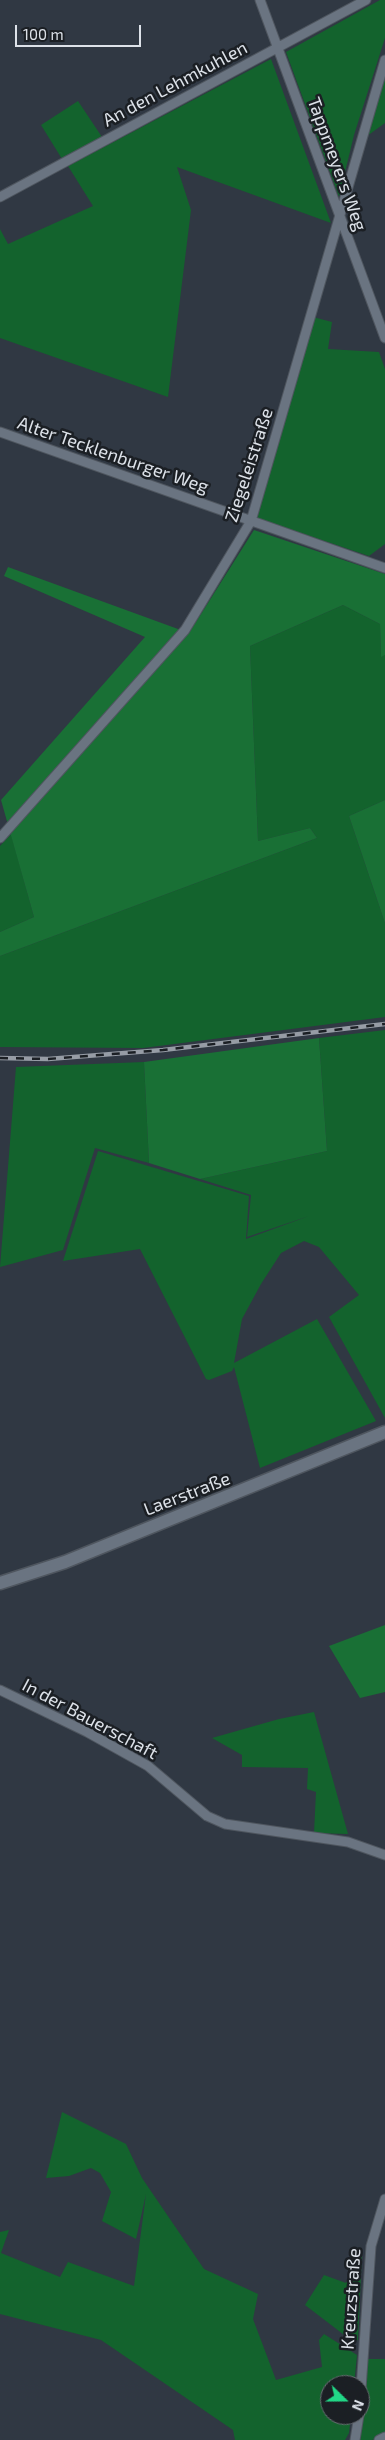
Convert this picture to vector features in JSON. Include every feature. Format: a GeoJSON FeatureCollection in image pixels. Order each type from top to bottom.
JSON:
{"type":"FeatureCollection","features":[{"type":"Feature","properties":{"kind":"main road","name":"Laerstraße"},"geometry":{"type":"LineString","coordinates":[[0,1583],[65,1562],[385,1432]]}},
{"type":"Feature","properties":{"kind":"street","name":"Tappmeyers Weg"},"geometry":{"type":"LineString","coordinates":[[260,0],[385,338]]}},
{"type":"Feature","properties":{"kind":"street","name":"An den Lehmkuhlen"},"geometry":{"type":"LineString","coordinates":[[0,197],[366,0]]}},
{"type":"Feature","properties":{"kind":"street","name":"Ziegeleistraße"},"geometry":{"type":"LineString","coordinates":[[0,838],[186,630],[252,521],[385,60]]}},
{"type":"Feature","properties":{"kind":"street","name":"Alter Tecklenburger Weg"},"geometry":{"type":"LineString","coordinates":[[0,432],[385,568]]}},
{"type":"Feature","properties":{"kind":"street","name":"In der Bauerschaft"},"geometry":{"type":"LineString","coordinates":[[0,1690],[87,1732],[148,1766],[207,1816],[225,1824],[348,1842],[385,1855]]}},
{"type":"Feature","properties":{"kind":"street","name":"Kreuzstraße"},"geometry":{"type":"LineString","coordinates":[[362,2375],[370,2246],[385,2200]]}},
{"type":"Feature","properties":{"kind":"street"},"geometry":{"type":"LineString","coordinates":[[355,2440],[357,2425]]}},
{"type":"Feature","properties":{"kind":"street"},"geometry":{"type":"LineString","coordinates":[[379,2440],[385,2437]]}},
{"type":"Feature","properties":{"kind":"green space"},"geometry":{"type":"Polygon","coordinates":[[[380,0],[385,0],[385,38],[354,135],[339,197],[286,52],[380,0]]]}},
{"type":"Feature","properties":{"kind":"green space"},"geometry":{"type":"Polygon","coordinates":[[[271,59],[331,223],[177,167],[191,210],[168,397],[0,338],[0,229],[8,244],[93,206],[68,166],[271,59]]]}},
{"type":"Feature","properties":{"kind":"green space"},"geometry":{"type":"Polygon","coordinates":[[[385,67],[385,123],[363,139],[385,67]]]}},
{"type":"Feature","properties":{"kind":"green space"},"geometry":{"type":"Polygon","coordinates":[[[78,101],[102,137],[62,159],[41,125],[78,101]]]}},
{"type":"Feature","properties":{"kind":"green space"},"geometry":{"type":"Polygon","coordinates":[[[313,317],[332,322],[328,349],[379,352],[385,369],[385,544],[369,556],[256,518],[313,317]]]}},
{"type":"Feature","properties":{"kind":"green space"},"geometry":{"type":"Polygon","coordinates":[[[254,530],[385,574],[385,655],[381,657],[380,624],[343,605],[250,646],[258,841],[310,828],[317,838],[0,956],[0,932],[34,917],[1,800],[145,637],[4,576],[8,567],[189,633],[254,530]]]}},
{"type":"Feature","properties":{"kind":"green space"},"geometry":{"type":"Polygon","coordinates":[[[343,605],[380,624],[381,656],[385,655],[385,800],[349,816],[385,923],[385,1017],[143,1048],[0,1047],[0,956],[317,838],[310,828],[258,841],[250,646],[343,605]]]}},
{"type":"Feature","properties":{"kind":"green space"},"geometry":{"type":"Polygon","coordinates":[[[385,800],[385,923],[349,816],[385,800]]]}},
{"type":"Feature","properties":{"kind":"green space"},"geometry":{"type":"Polygon","coordinates":[[[11,834],[34,917],[0,932],[0,846],[11,834]]]}},
{"type":"Feature","properties":{"kind":"green space"},"geometry":{"type":"Polygon","coordinates":[[[385,1030],[385,1418],[329,1317],[359,1295],[319,1247],[304,1241],[281,1253],[261,1284],[242,1319],[234,1363],[317,1319],[376,1421],[260,1468],[234,1367],[232,1371],[209,1380],[206,1379],[140,1249],[63,1261],[98,1151],[249,1196],[246,1239],[309,1216],[247,1237],[251,1195],[200,1179],[327,1151],[319,1038],[385,1030]]]}},
{"type":"Feature","properties":{"kind":"green space"},"geometry":{"type":"Polygon","coordinates":[[[319,1038],[327,1151],[200,1179],[149,1163],[144,1062],[319,1038]]]}},
{"type":"Feature","properties":{"kind":"green space"},"geometry":{"type":"Polygon","coordinates":[[[144,1062],[149,1163],[95,1148],[63,1250],[0,1267],[16,1067],[144,1062]]]}},
{"type":"Feature","properties":{"kind":"green space"},"geometry":{"type":"Polygon","coordinates":[[[385,1625],[385,1692],[360,1698],[329,1646],[385,1625]]]}},
{"type":"Feature","properties":{"kind":"green space"},"geometry":{"type":"Polygon","coordinates":[[[314,1712],[348,1834],[314,1833],[316,1792],[307,1789],[308,1768],[242,1767],[242,1755],[212,1738],[279,1719],[314,1712]]]}},
{"type":"Feature","properties":{"kind":"green space"},"geometry":{"type":"Polygon","coordinates":[[[62,2112],[126,2144],[142,2178],[204,2269],[258,2294],[253,2319],[276,2380],[322,2367],[319,2340],[324,2334],[357,2355],[355,2375],[320,2375],[320,2425],[350,2425],[349,2433],[345,2440],[235,2440],[233,2430],[101,2340],[0,2314],[0,2232],[9,2230],[1,2253],[60,2277],[68,2262],[134,2286],[146,2194],[136,2239],[102,2221],[111,2192],[100,2173],[91,2168],[69,2176],[46,2178],[62,2112]]]}},
{"type":"Feature","properties":{"kind":"green space"},"geometry":{"type":"Polygon","coordinates":[[[362,2253],[358,2340],[352,2341],[305,2305],[324,2275],[346,2283],[362,2253]]]}},
{"type":"Feature","properties":{"kind":"green space"},"geometry":{"type":"Polygon","coordinates":[[[368,2359],[385,2359],[385,2434],[372,2440],[360,2440],[361,2425],[370,2425],[370,2375],[366,2375],[368,2359]]]}},
{"type":"Feature","properties":{"kind":"railway"},"geometry":{"type":"LineString","coordinates":[[0,1058],[48,1059],[163,1050],[385,1024]]}}]}
